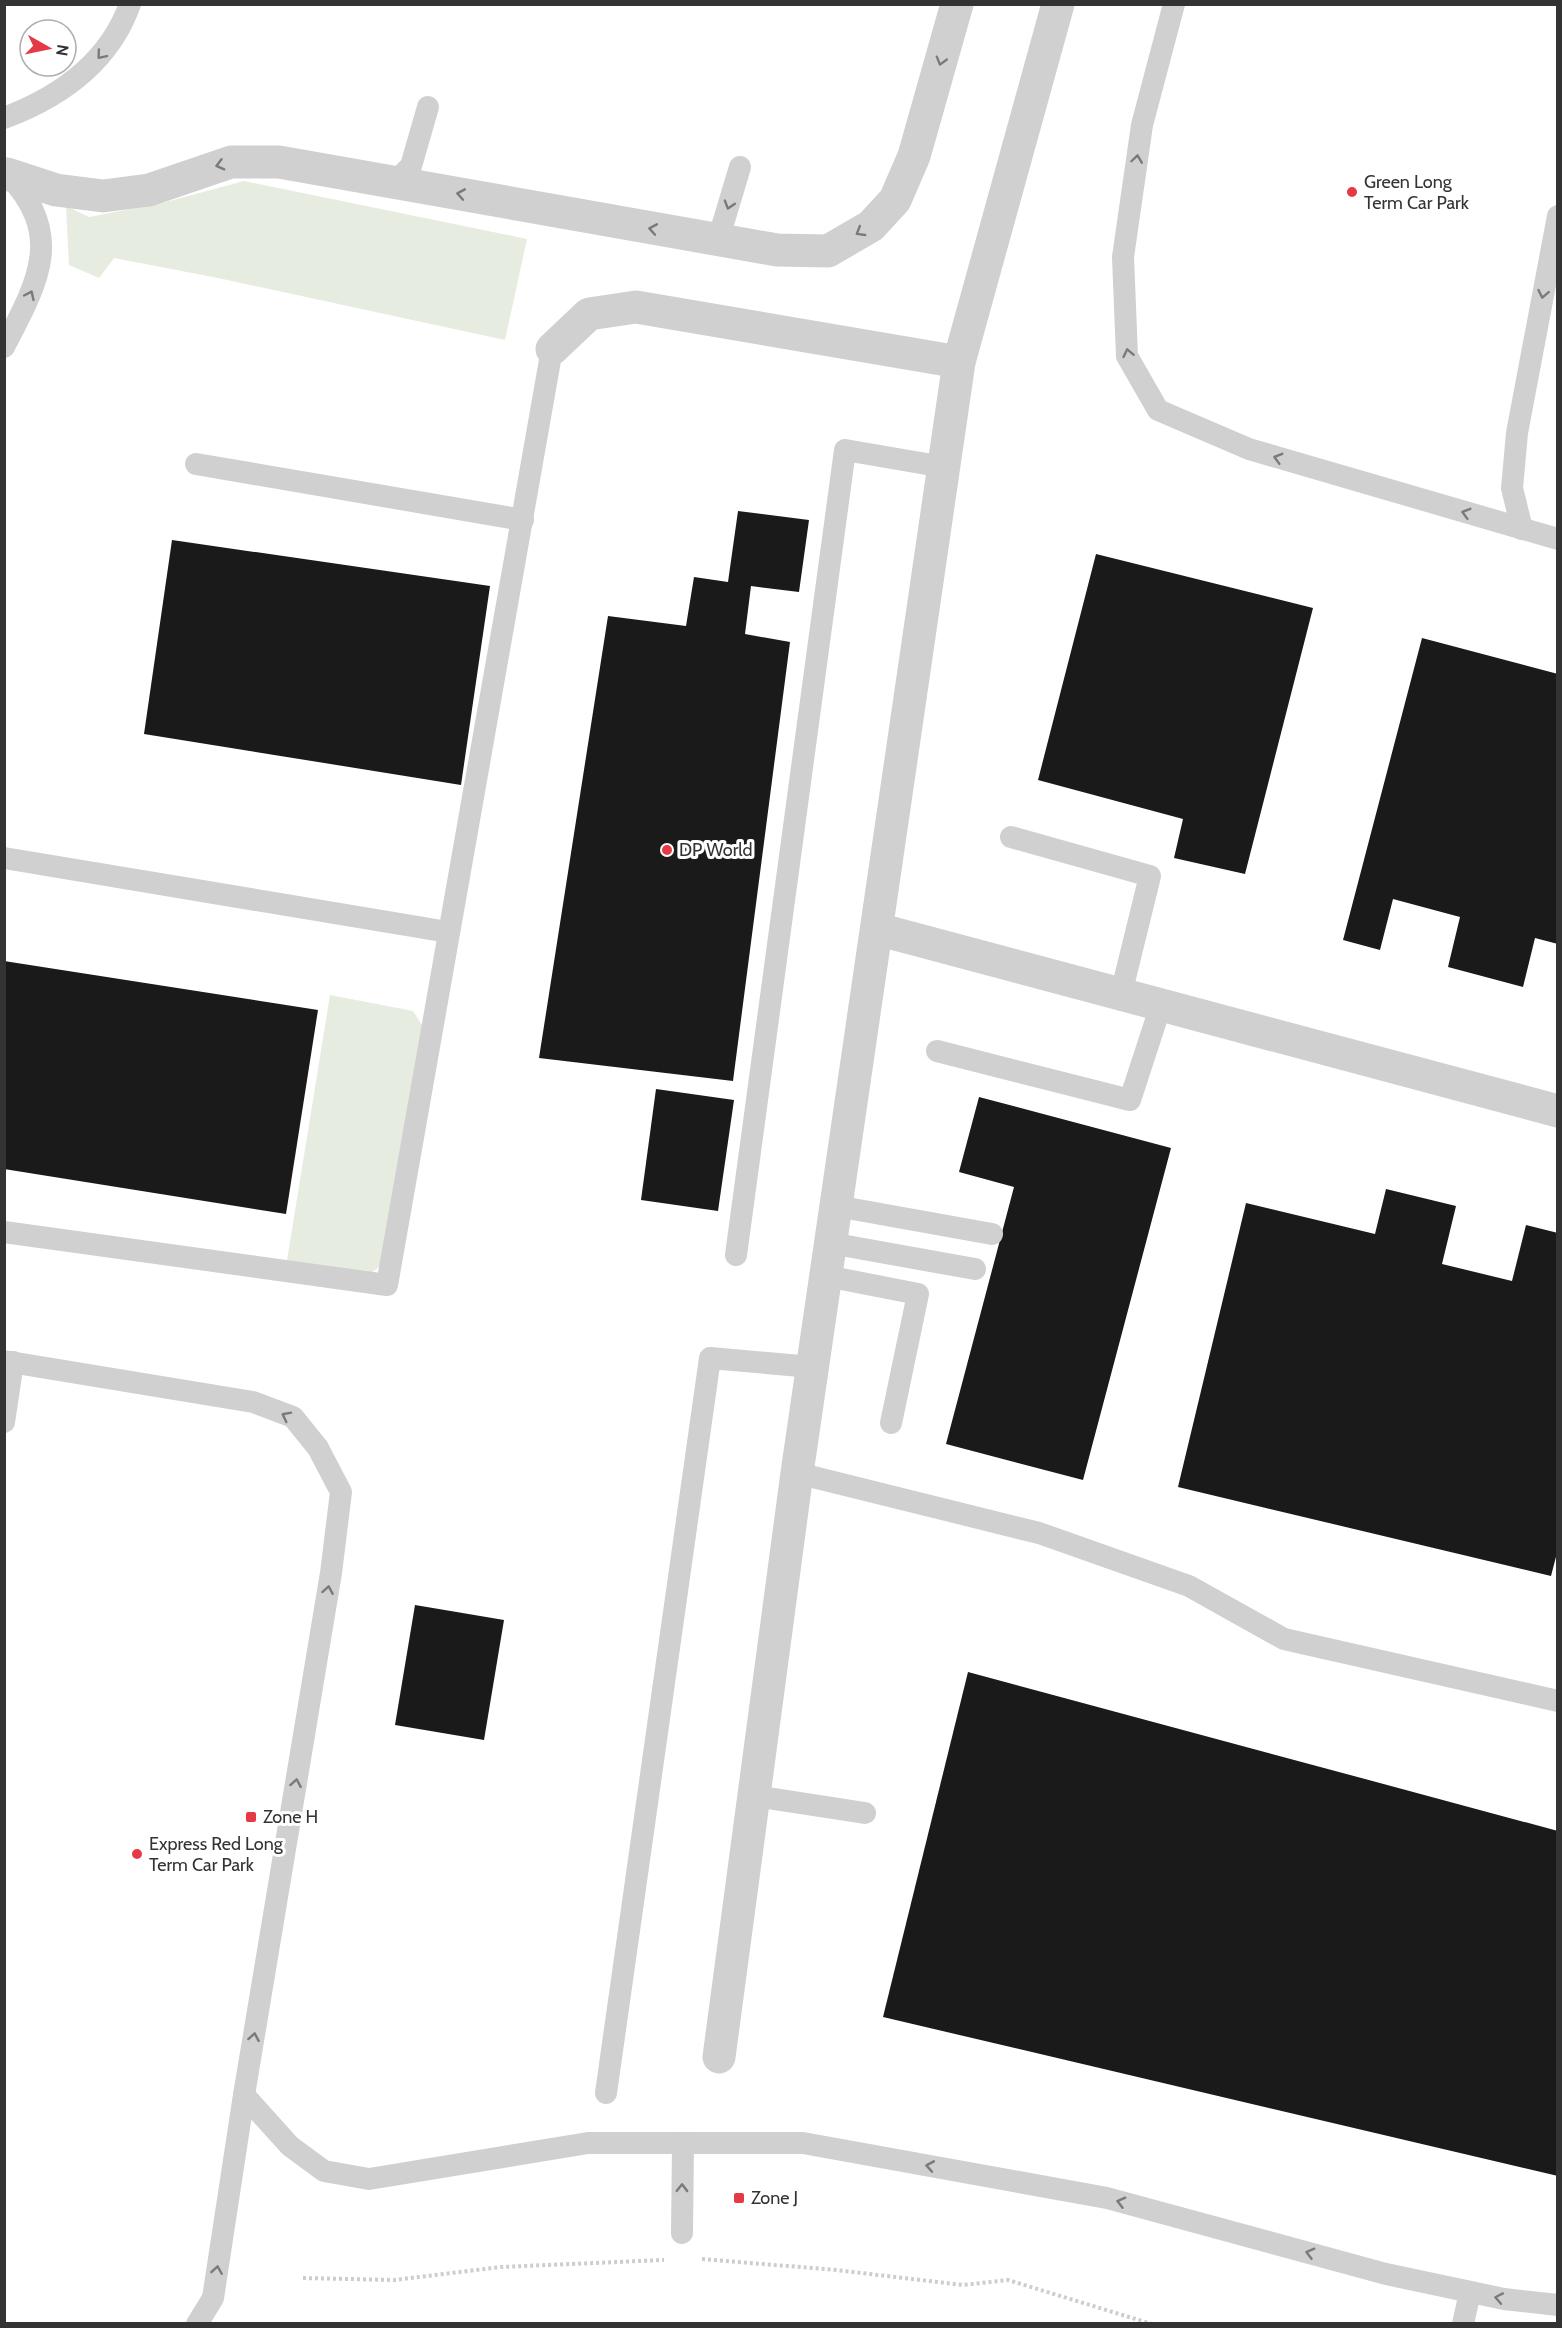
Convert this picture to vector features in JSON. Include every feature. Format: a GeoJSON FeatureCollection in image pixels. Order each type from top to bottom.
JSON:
{"type":"FeatureCollection","features":[{"type":"Feature","properties":{"kind":"street"},"geometry":{"type":"LineString","coordinates":[[6,173],[56,190],[104,196],[149,190],[231,162],[279,162],[777,250],[828,251],[871,226],[895,200],[914,156],[957,4]]}},
{"type":"Feature","properties":{"kind":"street"},"geometry":{"type":"LineString","coordinates":[[719,2057],[796,1473],[959,362],[1058,4]]}},
{"type":"Feature","properties":{"kind":"street"},"geometry":{"type":"LineString","coordinates":[[552,349],[589,314],[636,307],[959,362]]}},
{"type":"Feature","properties":{"kind":"street"},"geometry":{"type":"LineString","coordinates":[[877,929],[1557,1112]]}},
{"type":"Feature","properties":{"kind":"lane"},"geometry":{"type":"LineString","coordinates":[[4,118],[44,101],[81,76],[111,43],[124,21],[130,4]]}},
{"type":"Feature","properties":{"kind":"lane"},"geometry":{"type":"LineString","coordinates":[[1174,4],[1142,126],[1123,257],[1127,356],[1158,410],[1249,449],[1557,539]]}},
{"type":"Feature","properties":{"kind":"lane"},"geometry":{"type":"LineString","coordinates":[[394,183],[411,166],[428,107]]}},
{"type":"Feature","properties":{"kind":"lane"},"geometry":{"type":"LineString","coordinates":[[710,239],[722,227],[740,166]]}},
{"type":"Feature","properties":{"kind":"lane"},"geometry":{"type":"LineString","coordinates":[[4,347],[34,286],[42,260],[41,234],[35,213],[6,173]]}},
{"type":"Feature","properties":{"kind":"lane"},"geometry":{"type":"LineString","coordinates":[[1522,529],[1512,488],[1517,433],[1557,216]]}},
{"type":"Feature","properties":{"kind":"lane"},"geometry":{"type":"LineString","coordinates":[[4,1232],[387,1285],[552,349]]}},
{"type":"Feature","properties":{"kind":"lane"},"geometry":{"type":"LineString","coordinates":[[736,1255],[845,450],[944,467]]}},
{"type":"Feature","properties":{"kind":"lane"},"geometry":{"type":"LineString","coordinates":[[196,464],[523,520]]}},
{"type":"Feature","properties":{"kind":"lane"},"geometry":{"type":"LineString","coordinates":[[1011,837],[1150,876],[1121,994]]}},
{"type":"Feature","properties":{"kind":"lane"},"geometry":{"type":"LineString","coordinates":[[4,858],[448,932]]}},
{"type":"Feature","properties":{"kind":"lane"},"geometry":{"type":"LineString","coordinates":[[937,1052],[1130,1100],[1161,1005]]}},
{"type":"Feature","properties":{"kind":"lane"},"geometry":{"type":"LineString","coordinates":[[836,1206],[992,1234]]}},
{"type":"Feature","properties":{"kind":"lane"},"geometry":{"type":"LineString","coordinates":[[830,1243],[975,1269]]}},
{"type":"Feature","properties":{"kind":"lane"},"geometry":{"type":"LineString","coordinates":[[826,1276],[918,1294],[891,1423]]}},
{"type":"Feature","properties":{"kind":"lane"},"geometry":{"type":"LineString","coordinates":[[606,2093],[710,1358],[812,1367]]}},
{"type":"Feature","properties":{"kind":"lane"},"geometry":{"type":"LineString","coordinates":[[4,1422],[9,1361],[253,1402],[293,1417],[318,1448],[341,1492],[331,1573],[244,2095],[213,2298],[197,2324]]}},
{"type":"Feature","properties":{"kind":"lane"},"geometry":{"type":"LineString","coordinates":[[796,1473],[1039,1533],[1189,1586],[1284,1639],[1557,1701]]}},
{"type":"Feature","properties":{"kind":"lane"},"geometry":{"type":"LineString","coordinates":[[754,1796],[865,1813]]}},
{"type":"Feature","properties":{"kind":"lane"},"geometry":{"type":"LineString","coordinates":[[244,2095],[290,2146],[324,2171],[369,2179],[588,2143],[803,2143],[1107,2198],[1386,2274],[1504,2299],[1557,2305]]}},
{"type":"Feature","properties":{"kind":"lane"},"geometry":{"type":"LineString","coordinates":[[682,2233],[683,2143]]}},
{"type":"Feature","properties":{"kind":"lane"},"geometry":{"type":"LineString","coordinates":[[1463,2324],[1470,2292]]}},
{"type":"Feature","properties":{"kind":"path"},"geometry":{"type":"LineString","coordinates":[[694,2259],[836,2270],[963,2285],[1008,2280],[1152,2324]]}},
{"type":"Feature","properties":{"kind":"path"},"geometry":{"type":"LineString","coordinates":[[303,2278],[394,2280],[501,2267],[666,2260]]}},
{"type":"Feature","properties":{"kind":"shaded area"},"geometry":{"type":"Polygon","coordinates":[[[244,181],[527,239],[505,340],[114,258],[99,278],[69,265],[66,206],[89,217],[162,203],[244,181]]]}},
{"type":"Feature","properties":{"kind":"shaded area"},"geometry":{"type":"Polygon","coordinates":[[[330,995],[413,1011],[427,1033],[386,1261],[370,1274],[286,1267],[330,995]]]}},
{"type":"Feature","properties":{"kind":"building","name":"DP World"},"geometry":{"type":"Polygon","coordinates":[[[738,511],[809,520],[799,592],[751,586],[745,634],[790,642],[733,1081],[539,1058],[608,616],[686,626],[694,577],[728,582],[738,511]]]}},
{"type":"Feature","properties":{"kind":"building"},"geometry":{"type":"Polygon","coordinates":[[[172,540],[490,586],[461,785],[144,734],[172,540]]]}},
{"type":"Feature","properties":{"kind":"building"},"geometry":{"type":"Polygon","coordinates":[[[1096,554],[1313,608],[1245,874],[1174,858],[1183,819],[1038,780],[1096,554]]]}},
{"type":"Feature","properties":{"kind":"building"},"geometry":{"type":"Polygon","coordinates":[[[1422,638],[1558,674],[1558,944],[1535,938],[1523,987],[1448,967],[1460,917],[1393,899],[1380,950],[1343,940],[1422,638]]]}},
{"type":"Feature","properties":{"kind":"building"},"geometry":{"type":"Polygon","coordinates":[[[4,961],[318,1010],[286,1214],[4,1169],[4,961]]]}},
{"type":"Feature","properties":{"kind":"building"},"geometry":{"type":"Polygon","coordinates":[[[656,1089],[734,1100],[718,1211],[641,1200],[656,1089]]]}},
{"type":"Feature","properties":{"kind":"building"},"geometry":{"type":"Polygon","coordinates":[[[979,1097],[1171,1148],[1083,1480],[946,1444],[1014,1187],[959,1172],[979,1097]]]}},
{"type":"Feature","properties":{"kind":"building"},"geometry":{"type":"Polygon","coordinates":[[[1386,1189],[1456,1206],[1442,1264],[1512,1281],[1526,1225],[1558,1233],[1558,1549],[1551,1576],[1178,1487],[1246,1203],[1375,1234],[1386,1189]]]}},
{"type":"Feature","properties":{"kind":"building"},"geometry":{"type":"Polygon","coordinates":[[[415,1605],[504,1620],[484,1740],[395,1725],[415,1605]]]}},
{"type":"Feature","properties":{"kind":"building"},"geometry":{"type":"Polygon","coordinates":[[[968,1672],[1558,1831],[1558,2176],[883,2017],[968,1672]]]}},
{"type":"Feature","properties":{"kind":"place","name":"Green Long Term Car Park"},"geometry":{"type":"Point","coordinates":[1352,192]}},
{"type":"Feature","properties":{"kind":"place","name":"DP World"},"geometry":{"type":"Point","coordinates":[667,850]}},
{"type":"Feature","properties":{"kind":"place","name":"Zone H"},"geometry":{"type":"Point","coordinates":[251,1817]}},
{"type":"Feature","properties":{"kind":"place","name":"Express Red Long Term Car Park"},"geometry":{"type":"Point","coordinates":[137,1854]}},
{"type":"Feature","properties":{"kind":"place","name":"Zone J"},"geometry":{"type":"Point","coordinates":[739,2198]}}]}
